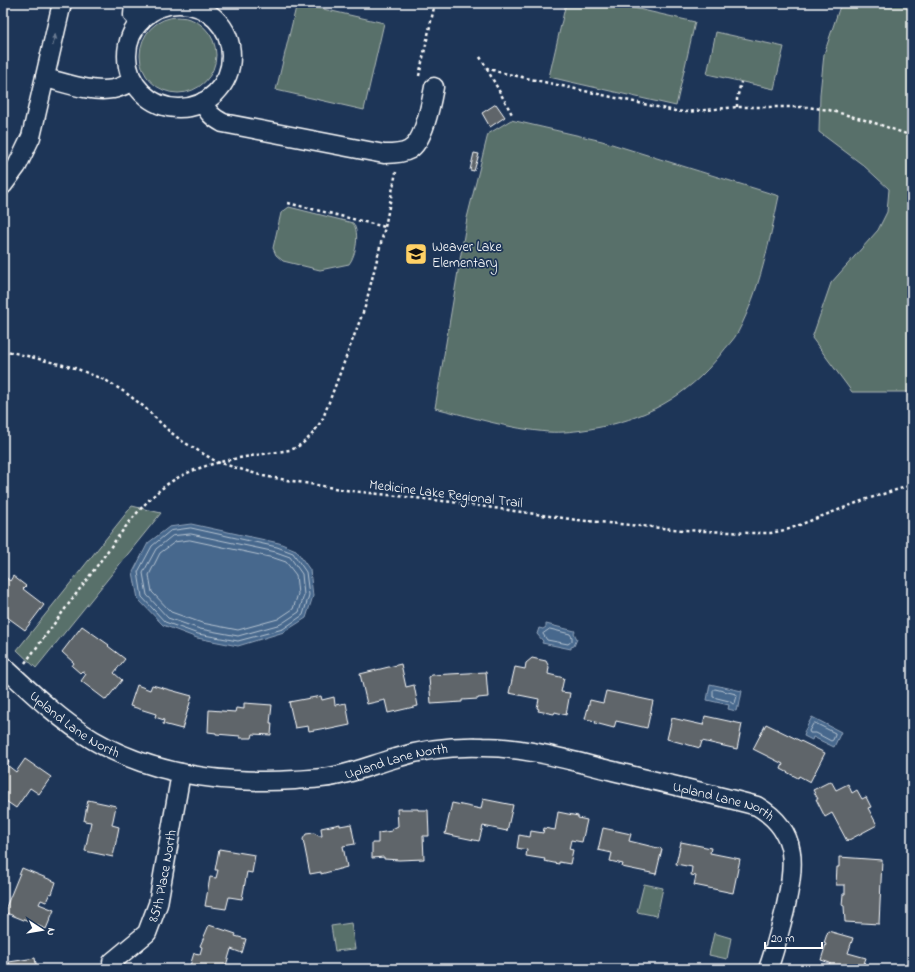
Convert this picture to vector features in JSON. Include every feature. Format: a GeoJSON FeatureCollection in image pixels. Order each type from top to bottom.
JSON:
{"type":"FeatureCollection","features":[{"type":"Feature","properties":{"kind":"street"},"geometry":{"type":"LineString","coordinates":[[3,185],[17,166],[31,136],[62,3]]}},
{"type":"Feature","properties":{"kind":"street"},"geometry":{"type":"LineString","coordinates":[[134,3],[133,15],[141,21]]}},
{"type":"Feature","properties":{"kind":"street"},"geometry":{"type":"LineString","coordinates":[[177,4],[203,10],[214,18],[223,29],[228,41],[230,54],[229,68],[225,81],[217,92],[203,102],[194,106],[180,108],[167,107],[154,102],[143,94],[133,81],[129,72],[127,58],[128,44],[133,32],[141,21],[151,12],[164,6],[177,4]]}},
{"type":"Feature","properties":{"kind":"street"},"geometry":{"type":"LineString","coordinates":[[45,78],[102,90],[114,89],[133,81]]}},
{"type":"Feature","properties":{"kind":"street"},"geometry":{"type":"LineString","coordinates":[[203,102],[207,111],[214,118],[223,123],[384,154],[409,150],[420,138],[428,114],[434,87]]}},
{"type":"Feature","properties":{"kind":"street","name":"Upland Lane North"},"geometry":{"type":"LineString","coordinates":[[3,666],[63,719],[92,739],[116,752],[138,761],[181,773],[234,780],[290,780],[334,776],[358,771],[396,758],[440,748],[486,746],[526,751],[757,806],[769,814],[782,828],[789,842],[791,852],[791,883],[775,950],[768,969]]}},
{"type":"Feature","properties":{"kind":"street","name":"85th Place North"},"geometry":{"type":"LineString","coordinates":[[112,962],[147,933],[158,904],[181,773]]}},
{"type":"Feature","properties":{"kind":"path"},"geometry":{"type":"LineString","coordinates":[[418,81],[435,3]]}},
{"type":"Feature","properties":{"kind":"path"},"geometry":{"type":"LineString","coordinates":[[480,57],[513,116]]}},
{"type":"Feature","properties":{"kind":"path"},"geometry":{"type":"LineString","coordinates":[[487,68],[499,72],[685,112],[737,107],[807,107],[829,110],[872,122],[912,136]]}},
{"type":"Feature","properties":{"kind":"path"},"geometry":{"type":"LineString","coordinates":[[737,107],[737,99],[741,82]]}},
{"type":"Feature","properties":{"kind":"path"},"geometry":{"type":"LineString","coordinates":[[21,668],[116,540],[153,496],[167,484],[180,476],[217,462],[290,450],[299,447],[308,440],[316,430],[323,418],[365,307],[385,227],[394,184],[396,166]]}},
{"type":"Feature","properties":{"kind":"path"},"geometry":{"type":"LineString","coordinates":[[288,204],[385,227]]}},
{"type":"Feature","properties":{"kind":"path","name":"Medicine Lake Regional Trail"},"geometry":{"type":"LineString","coordinates":[[3,350],[59,363],[107,381],[143,406],[169,431],[182,441],[217,462],[263,476],[352,491],[452,502],[584,521],[683,530],[771,533],[789,529],[864,500],[912,485]]}},
{"type":"Feature","properties":{"kind":"green space"},"geometry":{"type":"Polygon","coordinates":[[[297,3],[384,23],[364,110],[276,90],[297,3]]]}},
{"type":"Feature","properties":{"kind":"green space"},"geometry":{"type":"Polygon","coordinates":[[[566,3],[612,3],[695,22],[676,106],[549,77],[566,3]]]}},
{"type":"Feature","properties":{"kind":"green space"},"geometry":{"type":"Polygon","coordinates":[[[841,3],[912,3],[912,392],[852,392],[812,338],[831,283],[878,230],[887,212],[889,189],[863,165],[819,132],[820,94],[824,54],[841,3]]]}},
{"type":"Feature","properties":{"kind":"green space"},"geometry":{"type":"Polygon","coordinates":[[[178,17],[193,20],[205,28],[213,40],[216,55],[213,70],[205,82],[193,90],[178,93],[163,90],[151,82],[143,70],[140,55],[143,40],[151,28],[163,20],[178,17]]]}},
{"type":"Feature","properties":{"kind":"green space"},"geometry":{"type":"Polygon","coordinates":[[[716,32],[784,47],[774,89],[707,74],[716,32]]]}},
{"type":"Feature","properties":{"kind":"green space"},"geometry":{"type":"Polygon","coordinates":[[[511,120],[602,141],[779,196],[758,283],[746,316],[736,335],[708,369],[694,383],[663,404],[646,413],[610,425],[590,429],[553,432],[505,425],[435,408],[467,218],[488,134],[511,120]]]}},
{"type":"Feature","properties":{"kind":"green space"},"geometry":{"type":"Polygon","coordinates":[[[289,207],[353,223],[357,238],[354,255],[349,264],[320,270],[283,261],[276,255],[273,248],[281,213],[289,207]]]}},
{"type":"Feature","properties":{"kind":"green space"},"geometry":{"type":"Polygon","coordinates":[[[132,506],[161,513],[36,668],[17,650],[132,506]]]}},
{"type":"Feature","properties":{"kind":"green space"},"geometry":{"type":"Polygon","coordinates":[[[644,884],[663,888],[657,916],[637,912],[644,884]]]}},
{"type":"Feature","properties":{"kind":"green space"},"geometry":{"type":"Polygon","coordinates":[[[351,923],[355,949],[335,951],[331,926],[351,923]]]}},
{"type":"Feature","properties":{"kind":"green space"},"geometry":{"type":"Polygon","coordinates":[[[714,933],[731,938],[727,959],[709,955],[714,933]]]}},
{"type":"Feature","properties":{"kind":"water"},"geometry":{"type":"Polygon","coordinates":[[[191,524],[279,543],[296,550],[310,570],[313,596],[306,618],[284,632],[238,646],[197,638],[163,625],[138,599],[133,572],[148,543],[169,527],[191,524]]]}},
{"type":"Feature","properties":{"kind":"water"},"geometry":{"type":"Polygon","coordinates":[[[546,624],[575,631],[574,633],[577,639],[574,646],[571,647],[571,649],[542,643],[543,641],[537,634],[539,628],[543,629],[546,627],[546,624]]]}},
{"type":"Feature","properties":{"kind":"water"},"geometry":{"type":"Polygon","coordinates":[[[710,684],[742,691],[739,707],[737,707],[736,711],[728,709],[729,705],[707,700],[710,684]]]}},
{"type":"Feature","properties":{"kind":"water"},"geometry":{"type":"Polygon","coordinates":[[[812,717],[841,732],[834,747],[813,737],[812,740],[804,736],[804,732],[812,717]]]}},
{"type":"Feature","properties":{"kind":"building"},"geometry":{"type":"Polygon","coordinates":[[[496,104],[505,117],[490,127],[482,113],[496,104]]]}},
{"type":"Feature","properties":{"kind":"building"},"geometry":{"type":"Polygon","coordinates":[[[474,153],[479,154],[474,171],[470,170],[474,153]]]}},
{"type":"Feature","properties":{"kind":"building"},"geometry":{"type":"Polygon","coordinates":[[[3,575],[10,581],[13,576],[26,586],[23,589],[44,605],[25,630],[3,614],[3,575]]]}},
{"type":"Feature","properties":{"kind":"building"},"geometry":{"type":"Polygon","coordinates":[[[82,626],[109,645],[108,646],[125,659],[114,673],[122,680],[106,700],[81,681],[86,674],[82,671],[80,673],[72,666],[74,663],[62,652],[82,626]]]}},
{"type":"Feature","properties":{"kind":"building"},"geometry":{"type":"Polygon","coordinates":[[[532,658],[546,661],[549,667],[548,674],[564,678],[561,692],[570,693],[566,715],[555,712],[554,714],[538,711],[539,709],[537,708],[539,699],[509,693],[515,667],[525,669],[526,663],[532,658]]]}},
{"type":"Feature","properties":{"kind":"building"},"geometry":{"type":"Polygon","coordinates":[[[401,664],[406,687],[414,685],[418,706],[388,713],[385,700],[367,704],[360,674],[401,664]]]}},
{"type":"Feature","properties":{"kind":"building"},"geometry":{"type":"Polygon","coordinates":[[[486,672],[488,697],[462,700],[462,702],[431,704],[429,677],[432,675],[486,672]]]}},
{"type":"Feature","properties":{"kind":"building"},"geometry":{"type":"Polygon","coordinates":[[[137,685],[150,690],[152,685],[192,696],[182,729],[163,724],[164,720],[155,717],[156,714],[130,706],[137,685]]]}},
{"type":"Feature","properties":{"kind":"building"},"geometry":{"type":"Polygon","coordinates":[[[606,691],[653,701],[647,728],[616,721],[614,728],[595,723],[596,721],[585,719],[590,700],[603,703],[606,691]]]}},
{"type":"Feature","properties":{"kind":"building"},"geometry":{"type":"Polygon","coordinates":[[[321,696],[322,700],[334,697],[335,705],[346,703],[350,725],[326,730],[326,728],[309,731],[308,726],[295,728],[289,702],[321,696]]]}},
{"type":"Feature","properties":{"kind":"building"},"geometry":{"type":"Polygon","coordinates":[[[244,703],[272,705],[270,723],[272,723],[271,735],[253,734],[252,738],[240,738],[240,736],[208,732],[209,710],[235,712],[236,708],[244,709],[244,703]]]}},
{"type":"Feature","properties":{"kind":"building"},"geometry":{"type":"Polygon","coordinates":[[[705,716],[742,724],[737,749],[702,741],[700,748],[667,739],[672,718],[703,725],[705,716]]]}},
{"type":"Feature","properties":{"kind":"building"},"geometry":{"type":"Polygon","coordinates":[[[766,724],[825,753],[810,782],[799,776],[798,778],[781,769],[783,764],[753,749],[766,724]]]}},
{"type":"Feature","properties":{"kind":"building"},"geometry":{"type":"Polygon","coordinates":[[[3,758],[9,762],[7,765],[16,772],[25,759],[51,777],[39,794],[30,788],[16,808],[3,799],[3,758]]]}},
{"type":"Feature","properties":{"kind":"building"},"geometry":{"type":"Polygon","coordinates":[[[831,781],[836,790],[848,784],[852,793],[857,790],[862,799],[866,797],[871,807],[868,808],[877,825],[847,841],[832,813],[825,817],[813,790],[831,781]]]}},
{"type":"Feature","properties":{"kind":"building"},"geometry":{"type":"Polygon","coordinates":[[[483,799],[513,805],[507,831],[483,826],[479,841],[445,834],[452,803],[481,809],[483,799]]]}},
{"type":"Feature","properties":{"kind":"building"},"geometry":{"type":"Polygon","coordinates":[[[88,800],[116,806],[112,825],[119,827],[113,857],[85,851],[91,822],[84,821],[88,800]]]}},
{"type":"Feature","properties":{"kind":"building"},"geometry":{"type":"Polygon","coordinates":[[[397,809],[428,810],[429,836],[423,836],[424,859],[399,860],[384,859],[384,857],[372,858],[372,843],[378,843],[378,833],[392,831],[392,829],[398,826],[397,809]]]}},
{"type":"Feature","properties":{"kind":"building"},"geometry":{"type":"Polygon","coordinates":[[[558,812],[578,816],[578,818],[587,820],[582,842],[571,840],[569,849],[573,850],[570,864],[559,862],[559,864],[544,861],[545,859],[526,856],[527,850],[517,848],[519,835],[530,837],[531,831],[543,833],[544,828],[555,830],[558,812]]]}},
{"type":"Feature","properties":{"kind":"building"},"geometry":{"type":"Polygon","coordinates":[[[340,824],[340,826],[351,824],[355,844],[343,846],[347,867],[321,874],[321,872],[310,874],[303,839],[306,834],[314,833],[322,836],[321,828],[340,824]]]}},
{"type":"Feature","properties":{"kind":"building"},"geometry":{"type":"Polygon","coordinates":[[[603,828],[631,834],[629,841],[662,849],[656,874],[622,867],[623,864],[610,861],[612,853],[598,850],[603,828]]]}},
{"type":"Feature","properties":{"kind":"building"},"geometry":{"type":"Polygon","coordinates":[[[681,842],[711,848],[710,853],[740,859],[733,893],[694,885],[696,876],[691,875],[692,867],[676,864],[681,842]]]}},
{"type":"Feature","properties":{"kind":"building"},"geometry":{"type":"Polygon","coordinates":[[[219,849],[255,855],[252,873],[247,872],[242,899],[229,897],[226,909],[205,906],[210,877],[216,878],[218,870],[215,870],[219,849]]]}},
{"type":"Feature","properties":{"kind":"building"},"geometry":{"type":"Polygon","coordinates":[[[839,857],[882,860],[879,924],[845,922],[844,906],[842,905],[843,894],[845,894],[845,885],[836,885],[839,857]]]}},
{"type":"Feature","properties":{"kind":"building"},"geometry":{"type":"Polygon","coordinates":[[[22,868],[56,882],[52,894],[50,893],[46,902],[41,900],[39,904],[54,910],[46,929],[4,912],[22,868]]]}},
{"type":"Feature","properties":{"kind":"building"},"geometry":{"type":"Polygon","coordinates":[[[209,925],[246,939],[242,953],[231,949],[225,969],[189,969],[194,953],[200,954],[202,947],[200,946],[209,925]]]}},
{"type":"Feature","properties":{"kind":"building"},"geometry":{"type":"Polygon","coordinates":[[[828,931],[853,938],[848,953],[866,958],[862,969],[828,969],[830,963],[821,960],[828,931]]]}},
{"type":"Feature","properties":{"kind":"building"},"geometry":{"type":"Polygon","coordinates":[[[35,958],[37,969],[3,969],[10,967],[9,962],[35,958]]]}},
{"type":"Feature","properties":{"kind":"place","name":"Weaver Lake Elementary"},"geometry":{"type":"Point","coordinates":[416,254]}}]}
